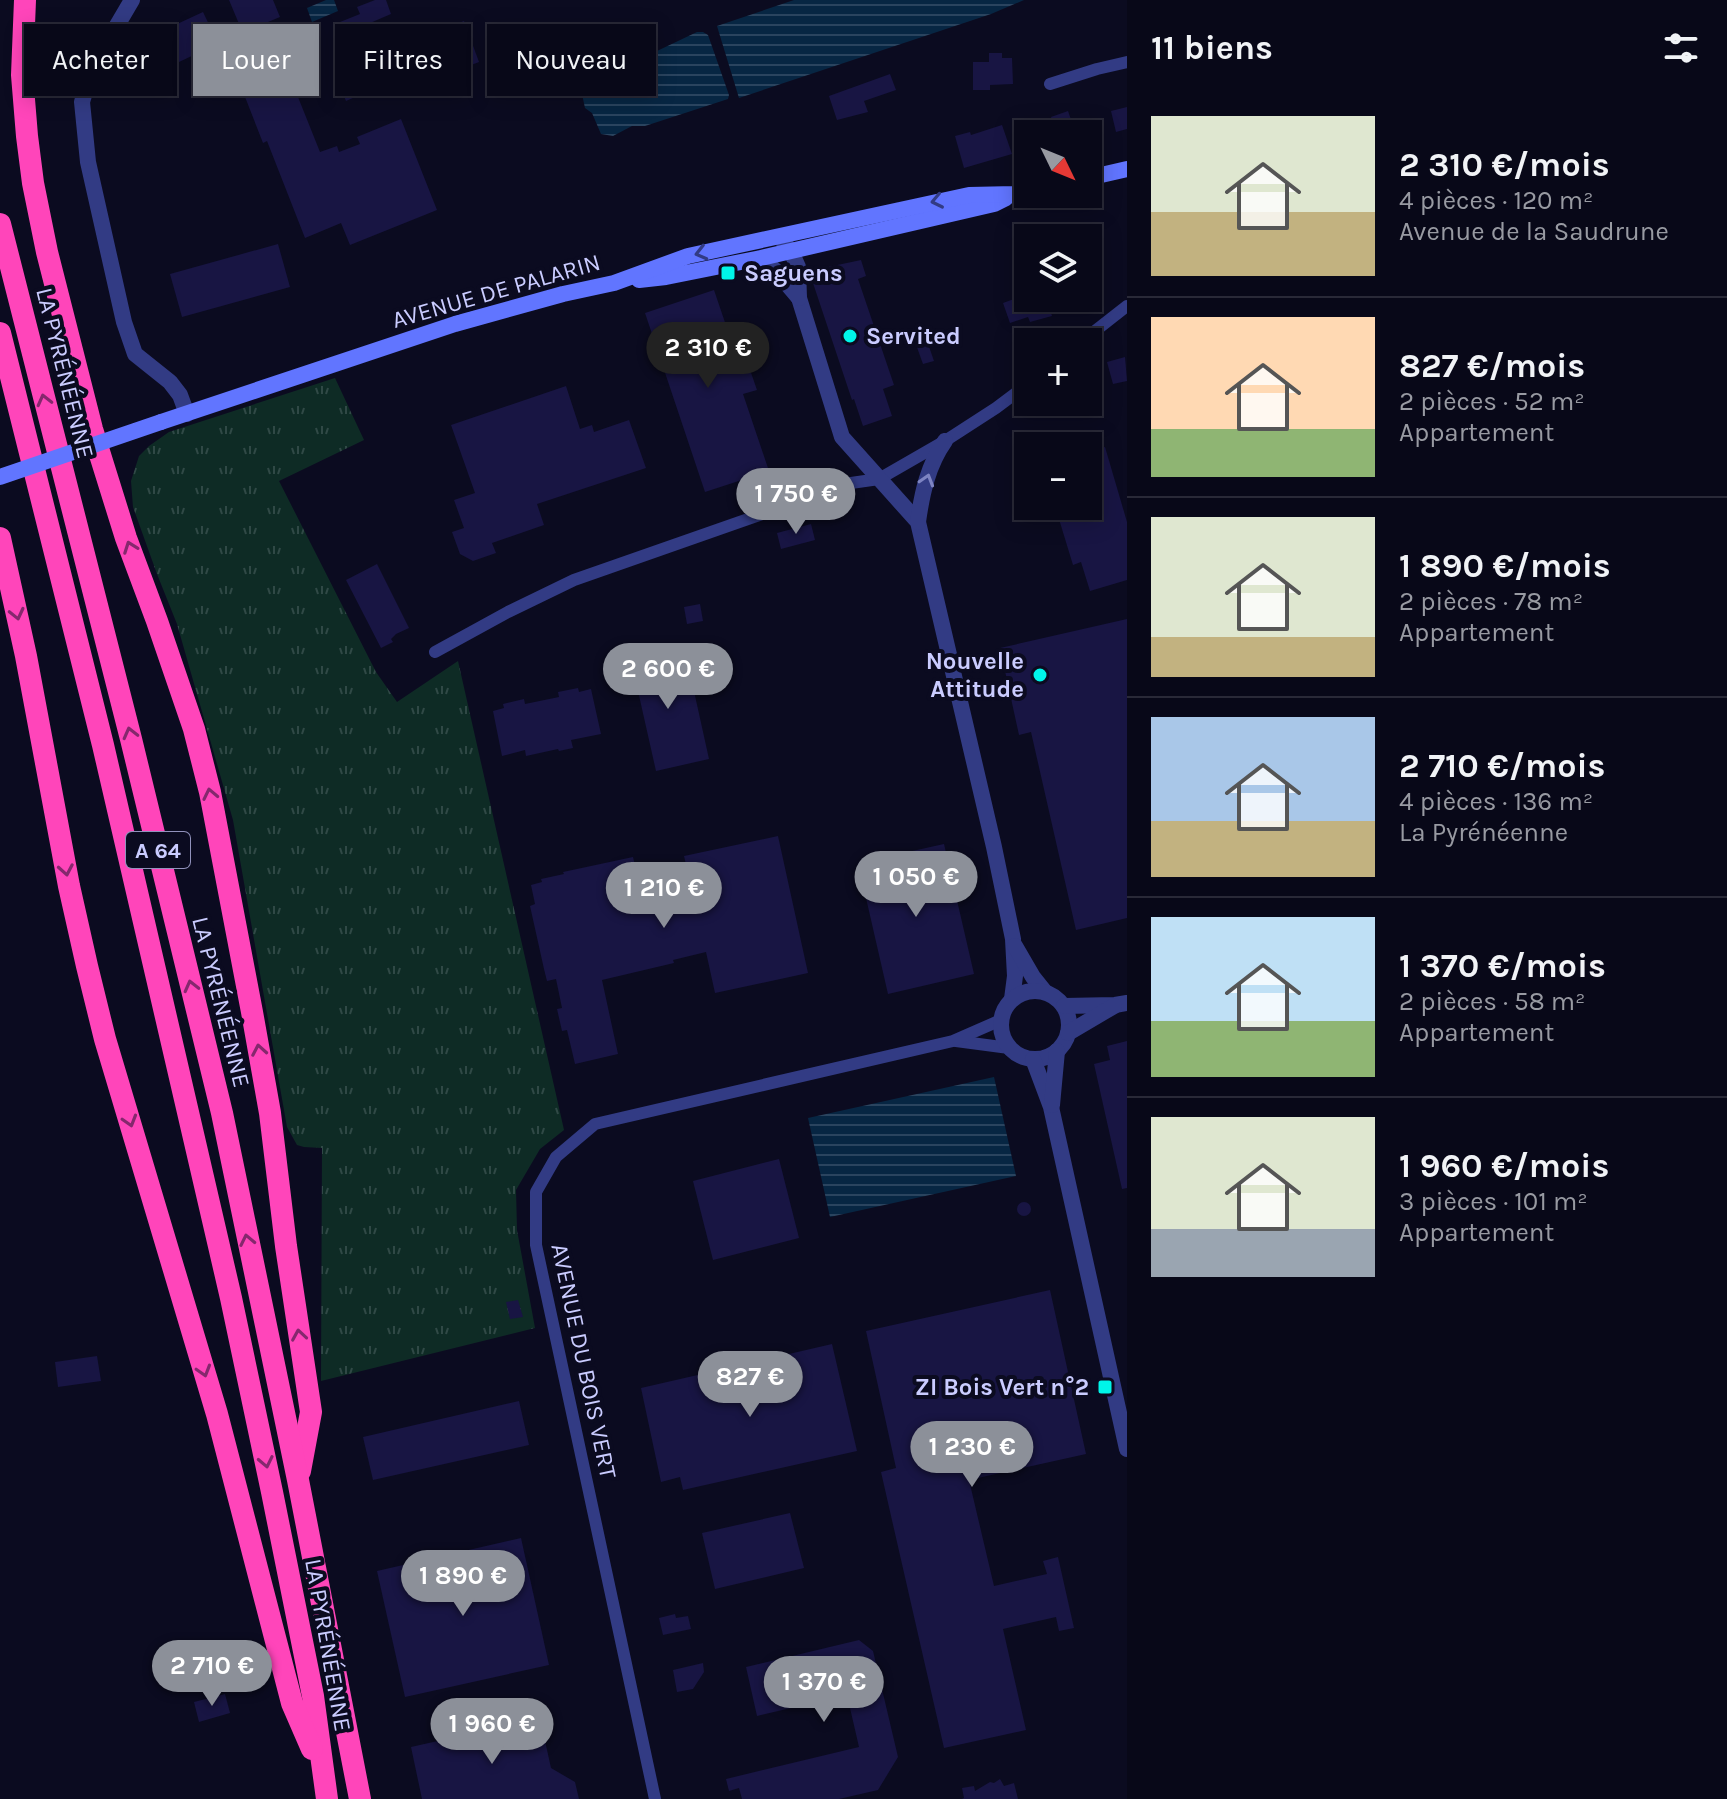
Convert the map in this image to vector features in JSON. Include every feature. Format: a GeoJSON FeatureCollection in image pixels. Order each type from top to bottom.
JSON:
{"type":"FeatureCollection","features":[{"type":"Feature","properties":{"kind":"highway"},"geometry":{"type":"LineString","coordinates":[[25,0],[22,75],[27,136],[47,252],[92,429],[126,538],[194,729],[210,792],[252,1012],[270,1113],[311,1412],[298,1480]]}},
{"type":"Feature","properties":{"kind":"highway","name":"LA PYRÉNÉENNE"},"geometry":{"type":"LineString","coordinates":[[0,224],[222,1113],[360,1799]]}},
{"type":"Feature","properties":{"kind":"highway","name":"LA PYRÉNÉENNE"},"geometry":{"type":"LineString","coordinates":[[0,333],[103,745],[225,1269],[310,1681],[327,1799]]}},
{"type":"Feature","properties":{"kind":"highway"},"geometry":{"type":"LineString","coordinates":[[0,538],[26,656],[72,899],[105,1039],[217,1414],[292,1703],[323,1776]]}},
{"type":"Feature","properties":{"kind":"main road"},"geometry":{"type":"LineString","coordinates":[[1102,175],[1127,169]]}},
{"type":"Feature","properties":{"kind":"main road","name":"AVENUE DE PALARIN"},"geometry":{"type":"LineString","coordinates":[[614,283],[683,258],[785,244],[969,195],[1014,192]]}},
{"type":"Feature","properties":{"kind":"main road","name":"AVENUE DE PALARIN"},"geometry":{"type":"LineString","coordinates":[[0,477],[455,324],[563,294],[761,258],[785,244],[808,247],[994,204],[1014,195]]}},
{"type":"Feature","properties":{"kind":"street"},"geometry":{"type":"LineString","coordinates":[[132,0],[92,68],[82,102],[88,162],[124,322],[135,354],[170,382],[180,395],[187,414]]}},
{"type":"Feature","properties":{"kind":"street"},"geometry":{"type":"LineString","coordinates":[[1050,84],[1127,62]]}},
{"type":"Feature","properties":{"kind":"street"},"geometry":{"type":"LineString","coordinates":[[785,244],[798,267],[799,298],[842,437],[918,522]]}},
{"type":"Feature","properties":{"kind":"street"},"geometry":{"type":"LineString","coordinates":[[777,272],[785,244]]}},
{"type":"Feature","properties":{"kind":"street"},"geometry":{"type":"LineString","coordinates":[[798,267],[808,247]]}},
{"type":"Feature","properties":{"kind":"street"},"geometry":{"type":"LineString","coordinates":[[761,258],[799,298]]}},
{"type":"Feature","properties":{"kind":"street"},"geometry":{"type":"LineString","coordinates":[[1099,328],[1127,306]]}},
{"type":"Feature","properties":{"kind":"street"},"geometry":{"type":"LineString","coordinates":[[435,652],[574,580],[851,483],[879,479],[945,441],[1014,394]]}},
{"type":"Feature","properties":{"kind":"street"},"geometry":{"type":"LineString","coordinates":[[945,441],[936,454],[926,481],[918,522],[1015,946],[1012,999]]}},
{"type":"Feature","properties":{"kind":"street"},"geometry":{"type":"LineString","coordinates":[[1015,946],[1045,992]]}},
{"type":"Feature","properties":{"kind":"street"},"geometry":{"type":"LineString","coordinates":[[1033,990],[1045,992],[1059,1000],[1068,1015],[1068,1033],[1064,1042],[1050,1056],[1033,1059],[1016,1054],[1009,1048],[1001,1030],[1007,1005],[1022,993],[1033,990]]}},
{"type":"Feature","properties":{"kind":"street"},"geometry":{"type":"LineString","coordinates":[[1064,1006],[1121,1004]]}},
{"type":"Feature","properties":{"kind":"street"},"geometry":{"type":"LineString","coordinates":[[1068,1033],[1121,1004]]}},
{"type":"Feature","properties":{"kind":"street","name":"AVENUE DU BOIS VERT"},"geometry":{"type":"LineString","coordinates":[[655,1799],[536,1245],[536,1192],[556,1157],[595,1124],[953,1041],[1001,1020]]}},
{"type":"Feature","properties":{"kind":"street","name":"AVENUE DU BOIS VERT"},"geometry":{"type":"LineString","coordinates":[[953,1041],[1009,1048]]}},
{"type":"Feature","properties":{"kind":"street"},"geometry":{"type":"LineString","coordinates":[[1051,1107],[1057,1051]]}},
{"type":"Feature","properties":{"kind":"street"},"geometry":{"type":"LineString","coordinates":[[1033,1059],[1051,1107],[1127,1449]]}},
{"type":"Feature","properties":{"kind":"green space"},"geometry":{"type":"Polygon","coordinates":[[[335,378],[364,440],[279,481],[376,672],[397,702],[458,661],[564,1130],[540,1149],[516,1190],[517,1230],[535,1328],[321,1381],[322,1148],[297,1145],[287,1127],[233,820],[177,624],[133,507],[131,481],[139,456],[169,432],[335,378]]]}},
{"type":"Feature","properties":{"kind":"water"},"geometry":{"type":"Polygon","coordinates":[[[334,0],[338,11],[312,22],[307,8],[334,0]]]}},
{"type":"Feature","properties":{"kind":"water"},"geometry":{"type":"Polygon","coordinates":[[[794,0],[1024,0],[991,14],[739,98],[717,26],[794,0]]]}},
{"type":"Feature","properties":{"kind":"water"},"geometry":{"type":"Polygon","coordinates":[[[697,32],[708,35],[728,99],[645,126],[632,126],[613,136],[601,134],[592,113],[585,108],[582,96],[656,96],[657,51],[697,32]]]}},
{"type":"Feature","properties":{"kind":"water"},"geometry":{"type":"Polygon","coordinates":[[[994,1077],[1016,1176],[830,1217],[808,1118],[994,1077]]]}},
{"type":"Feature","properties":{"kind":"building"},"geometry":{"type":"Polygon","coordinates":[[[229,0],[273,0],[280,17],[269,24],[239,24],[229,0]]]}},
{"type":"Feature","properties":{"kind":"building"},"geometry":{"type":"Polygon","coordinates":[[[375,0],[386,0],[391,14],[368,24],[341,24],[360,14],[357,7],[375,0]]]}},
{"type":"Feature","properties":{"kind":"building"},"geometry":{"type":"Polygon","coordinates":[[[203,12],[209,24],[193,24],[193,55],[177,63],[177,24],[203,12]]]}},
{"type":"Feature","properties":{"kind":"building"},"geometry":{"type":"Polygon","coordinates":[[[471,40],[479,62],[471,65],[471,40]]]}},
{"type":"Feature","properties":{"kind":"building"},"geometry":{"type":"Polygon","coordinates":[[[989,53],[1002,53],[1002,58],[1012,58],[1013,84],[990,85],[990,90],[973,90],[973,62],[989,62],[989,53]]]}},
{"type":"Feature","properties":{"kind":"building"},"geometry":{"type":"Polygon","coordinates":[[[890,74],[896,90],[864,101],[868,112],[837,120],[829,96],[890,74]]]}},
{"type":"Feature","properties":{"kind":"building"},"geometry":{"type":"Polygon","coordinates":[[[245,96],[298,96],[320,152],[337,146],[339,152],[360,144],[357,137],[401,119],[437,210],[350,245],[341,223],[305,238],[267,141],[263,143],[245,96]]]}},
{"type":"Feature","properties":{"kind":"building"},"geometry":{"type":"Polygon","coordinates":[[[1127,107],[1127,129],[1116,132],[1111,111],[1127,107]]]}},
{"type":"Feature","properties":{"kind":"building"},"geometry":{"type":"Polygon","coordinates":[[[1068,111],[1071,120],[1052,120],[1051,117],[1068,111]]]}},
{"type":"Feature","properties":{"kind":"building"},"geometry":{"type":"Polygon","coordinates":[[[1002,125],[1012,154],[964,168],[955,136],[970,132],[971,135],[1002,125]]]}},
{"type":"Feature","properties":{"kind":"building"},"geometry":{"type":"Polygon","coordinates":[[[278,244],[290,287],[182,317],[170,274],[278,244]]]}},
{"type":"Feature","properties":{"kind":"building"},"geometry":{"type":"Polygon","coordinates":[[[861,260],[866,276],[858,279],[894,385],[883,389],[892,416],[863,426],[809,271],[861,260]]]}},
{"type":"Feature","properties":{"kind":"building"},"geometry":{"type":"Polygon","coordinates":[[[714,290],[732,343],[727,345],[735,368],[748,364],[757,390],[743,394],[769,471],[705,492],[645,313],[714,290]]]}},
{"type":"Feature","properties":{"kind":"building"},"geometry":{"type":"Polygon","coordinates":[[[1014,299],[1014,312],[1051,312],[1052,316],[1030,322],[1028,317],[1010,323],[1003,303],[1014,299]]]}},
{"type":"Feature","properties":{"kind":"building"},"geometry":{"type":"Polygon","coordinates":[[[925,335],[934,361],[923,364],[914,339],[925,335]]]}},
{"type":"Feature","properties":{"kind":"building"},"geometry":{"type":"Polygon","coordinates":[[[1125,357],[1127,381],[1113,384],[1107,362],[1125,357]]]}},
{"type":"Feature","properties":{"kind":"building"},"geometry":{"type":"Polygon","coordinates":[[[566,386],[580,429],[592,425],[594,432],[629,420],[646,468],[537,504],[544,525],[492,543],[496,553],[473,561],[460,554],[452,532],[464,528],[454,500],[475,493],[451,425],[566,386]]]}},
{"type":"Feature","properties":{"kind":"building"},"geometry":{"type":"Polygon","coordinates":[[[1105,447],[1127,522],[1127,580],[1090,591],[1081,562],[1073,565],[1059,520],[1102,520],[1102,448],[1105,447]]]}},
{"type":"Feature","properties":{"kind":"building"},"geometry":{"type":"Polygon","coordinates":[[[811,524],[815,540],[781,549],[777,533],[811,524]]]}},
{"type":"Feature","properties":{"kind":"building"},"geometry":{"type":"Polygon","coordinates":[[[377,564],[409,628],[396,634],[391,639],[393,642],[381,648],[346,580],[377,564]]]}},
{"type":"Feature","properties":{"kind":"building"},"geometry":{"type":"Polygon","coordinates":[[[700,604],[703,621],[687,624],[684,607],[700,604]]]}},
{"type":"Feature","properties":{"kind":"building"},"geometry":{"type":"Polygon","coordinates":[[[1127,619],[1127,918],[1076,930],[1031,732],[1019,735],[1000,648],[1127,619]]]}},
{"type":"Feature","properties":{"kind":"building"},"geometry":{"type":"Polygon","coordinates":[[[662,644],[670,677],[690,673],[709,759],[656,771],[629,651],[662,644]]]}},
{"type":"Feature","properties":{"kind":"building"},"geometry":{"type":"Polygon","coordinates":[[[578,688],[579,692],[591,689],[601,734],[571,740],[573,748],[526,756],[525,750],[502,756],[493,711],[504,708],[503,704],[524,699],[525,704],[559,697],[558,692],[578,688]]]}},
{"type":"Feature","properties":{"kind":"building"},"geometry":{"type":"Polygon","coordinates":[[[778,836],[808,973],[715,993],[706,952],[602,980],[618,1054],[575,1064],[567,1030],[562,1031],[557,1009],[562,1008],[556,979],[547,981],[544,969],[530,906],[535,904],[531,885],[563,872],[633,857],[637,874],[647,872],[649,881],[688,873],[684,856],[778,836]]]}},
{"type":"Feature","properties":{"kind":"building"},"geometry":{"type":"Polygon","coordinates":[[[944,844],[974,974],[888,994],[858,863],[944,844]]]}},
{"type":"Feature","properties":{"kind":"building"},"geometry":{"type":"Polygon","coordinates":[[[1127,1041],[1127,1188],[1122,1189],[1094,1064],[1110,1060],[1107,1046],[1127,1041]]]}},
{"type":"Feature","properties":{"kind":"building"},"geometry":{"type":"Polygon","coordinates":[[[779,1159],[799,1238],[713,1260],[693,1181],[779,1159]]]}},
{"type":"Feature","properties":{"kind":"building"},"geometry":{"type":"Polygon","coordinates":[[[1024,1202],[1031,1209],[1024,1216],[1017,1209],[1024,1202]]]}},
{"type":"Feature","properties":{"kind":"building"},"geometry":{"type":"Polygon","coordinates":[[[1050,1290],[1086,1454],[969,1480],[994,1586],[1047,1574],[1043,1561],[1058,1557],[1074,1628],[1059,1631],[1056,1617],[1003,1629],[1026,1730],[944,1748],[881,1472],[896,1468],[866,1331],[1050,1290]]]}},
{"type":"Feature","properties":{"kind":"building"},"geometry":{"type":"Polygon","coordinates":[[[518,1300],[523,1317],[510,1319],[506,1302],[518,1300]]]}},
{"type":"Feature","properties":{"kind":"building"},"geometry":{"type":"Polygon","coordinates":[[[832,1344],[857,1451],[683,1490],[680,1477],[661,1482],[641,1388],[832,1344]]]}},
{"type":"Feature","properties":{"kind":"building"},"geometry":{"type":"Polygon","coordinates":[[[97,1356],[101,1381],[58,1387],[55,1362],[97,1356]]]}},
{"type":"Feature","properties":{"kind":"building"},"geometry":{"type":"Polygon","coordinates":[[[519,1401],[529,1445],[373,1480],[363,1437],[519,1401]]]}},
{"type":"Feature","properties":{"kind":"building"},"geometry":{"type":"Polygon","coordinates":[[[790,1513],[804,1568],[715,1589],[702,1533],[790,1513]]]}},
{"type":"Feature","properties":{"kind":"building"},"geometry":{"type":"Polygon","coordinates":[[[521,1538],[549,1665],[405,1697],[377,1571],[521,1538]]]}},
{"type":"Feature","properties":{"kind":"building"},"geometry":{"type":"Polygon","coordinates":[[[675,1614],[676,1618],[688,1616],[691,1629],[663,1635],[659,1618],[675,1614]]]}},
{"type":"Feature","properties":{"kind":"building"},"geometry":{"type":"Polygon","coordinates":[[[859,1640],[873,1651],[898,1757],[878,1790],[839,1799],[742,1799],[739,1788],[729,1791],[726,1779],[859,1747],[847,1695],[757,1716],[746,1667],[859,1640]]]}},
{"type":"Feature","properties":{"kind":"building"},"geometry":{"type":"Polygon","coordinates":[[[703,1663],[704,1672],[693,1689],[677,1692],[673,1670],[703,1663]]]}},
{"type":"Feature","properties":{"kind":"building"},"geometry":{"type":"Polygon","coordinates":[[[225,1694],[230,1713],[199,1722],[194,1702],[225,1694]]]}},
{"type":"Feature","properties":{"kind":"building"},"geometry":{"type":"Polygon","coordinates":[[[540,1718],[551,1768],[575,1782],[579,1799],[422,1799],[411,1747],[540,1718]]]}},
{"type":"Feature","properties":{"kind":"building"},"geometry":{"type":"Polygon","coordinates":[[[1000,1779],[1004,1786],[1014,1783],[1018,1799],[962,1799],[962,1788],[974,1786],[975,1791],[1000,1779]]]}},
{"type":"Feature","properties":{"kind":"place","name":"Saguens"},"geometry":{"type":"Point","coordinates":[728,273]}},
{"type":"Feature","properties":{"kind":"place","name":"Servited"},"geometry":{"type":"Point","coordinates":[850,336]}},
{"type":"Feature","properties":{"kind":"place","name":"Nouvelle Attitude"},"geometry":{"type":"Point","coordinates":[1040,675]}},
{"type":"Feature","properties":{"kind":"place","name":"ZI Bois Vert n°2"},"geometry":{"type":"Point","coordinates":[1105,1387]}}]}
